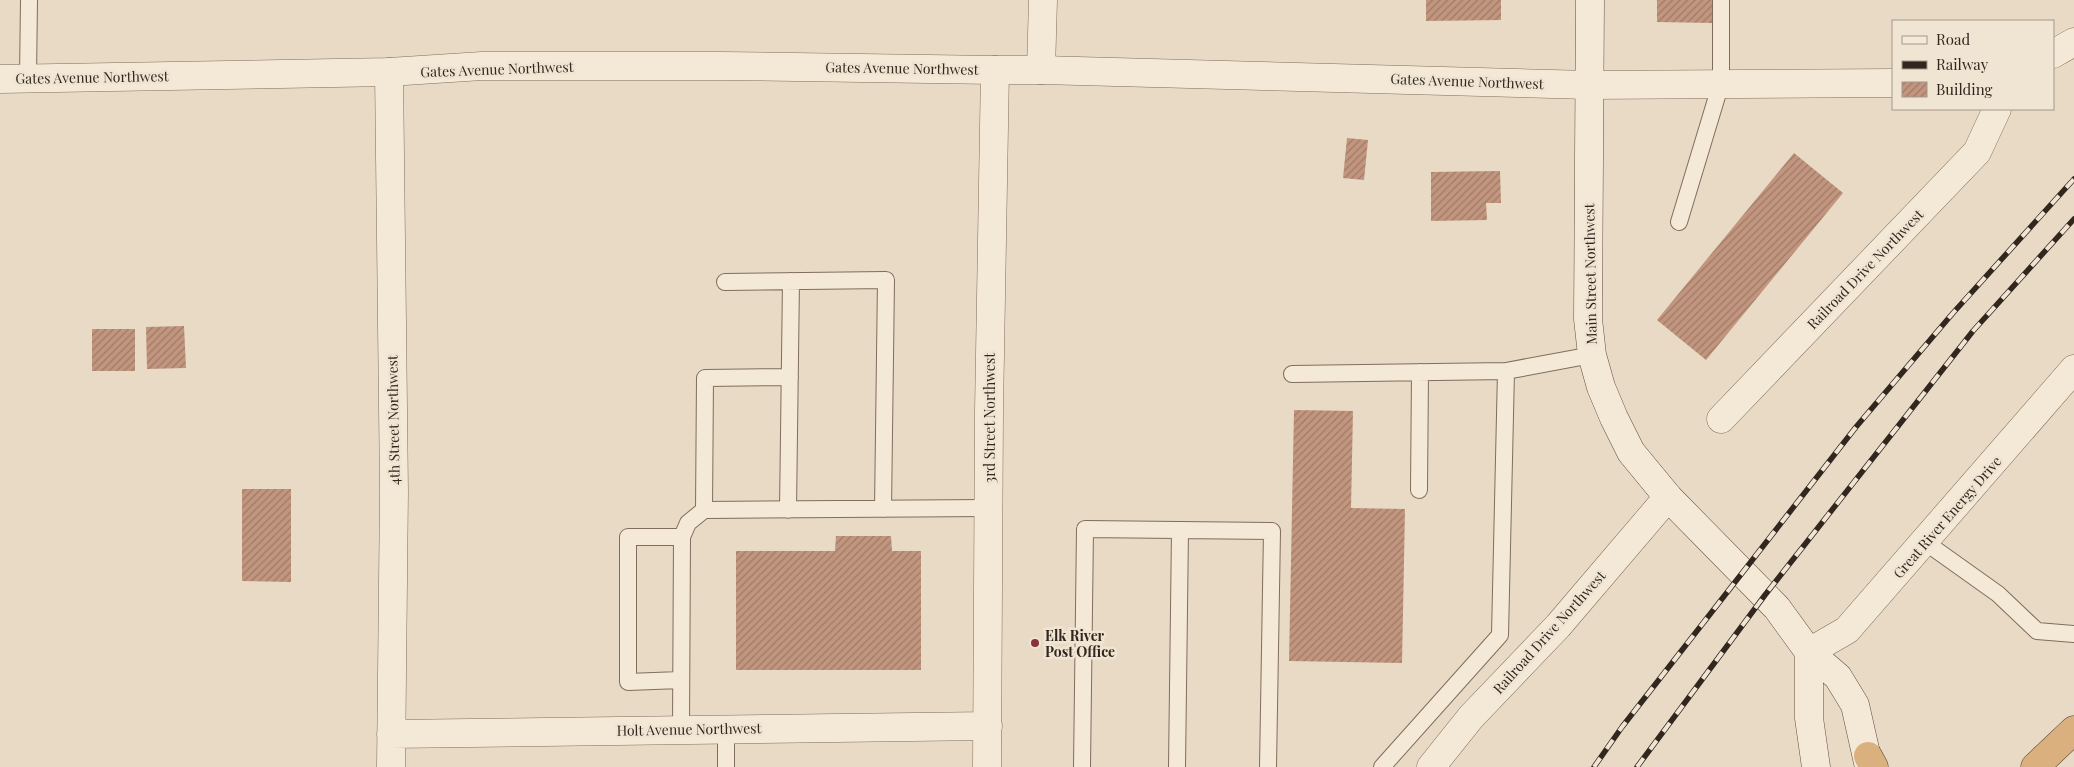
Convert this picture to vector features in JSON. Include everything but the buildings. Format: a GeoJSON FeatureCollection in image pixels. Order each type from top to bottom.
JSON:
{"type":"FeatureCollection","features":[{"type":"Feature","properties":{"kind":"highway"},"geometry":{"type":"LineString","coordinates":[[2034,767],[2074,730]]}},
{"type":"Feature","properties":{"kind":"street"},"geometry":{"type":"LineString","coordinates":[[1041,70],[1042,0]]}},
{"type":"Feature","properties":{"kind":"street","name":"Main Street Northwest"},"geometry":{"type":"LineString","coordinates":[[1590,0],[1588,319],[1592,355],[1607,403],[1631,452],[1668,497],[1777,608],[1809,652],[1838,677],[1855,706],[1870,763]]}},
{"type":"Feature","properties":{"kind":"street"},"geometry":{"type":"LineString","coordinates":[[2054,53],[2074,42]]}},
{"type":"Feature","properties":{"kind":"street","name":"Gates Avenue Northwest"},"geometry":{"type":"LineString","coordinates":[[0,79],[389,72],[482,66],[722,66],[1041,70],[1589,85],[1892,82]]}},
{"type":"Feature","properties":{"kind":"street","name":"3rd Street Northwest"},"geometry":{"type":"LineString","coordinates":[[987,767],[995,70]]}},
{"type":"Feature","properties":{"kind":"street","name":"4th Street Northwest"},"geometry":{"type":"LineString","coordinates":[[389,72],[394,491],[391,767]]}},
{"type":"Feature","properties":{"kind":"street","name":"Railroad Drive Northwest"},"geometry":{"type":"LineString","coordinates":[[1721,419],[1977,152],[1997,110]]}},
{"type":"Feature","properties":{"kind":"street","name":"Great River Energy Drive"},"geometry":{"type":"LineString","coordinates":[[1809,652],[1847,630],[2074,369]]}},
{"type":"Feature","properties":{"kind":"street","name":"Railroad Drive Northwest"},"geometry":{"type":"LineString","coordinates":[[1431,767],[1471,717],[1558,626],[1668,497]]}},
{"type":"Feature","properties":{"kind":"street"},"geometry":{"type":"LineString","coordinates":[[1809,652],[1809,718],[1816,767]]}},
{"type":"Feature","properties":{"kind":"street","name":"Holt Avenue Northwest"},"geometry":{"type":"LineString","coordinates":[[391,734],[681,728],[988,726]]}},
{"type":"Feature","properties":{"kind":"lane"},"geometry":{"type":"LineString","coordinates":[[28,0],[28,78]]}},
{"type":"Feature","properties":{"kind":"lane"},"geometry":{"type":"LineString","coordinates":[[1680,222],[1721,84],[1721,0]]}},
{"type":"Feature","properties":{"kind":"lane"},"geometry":{"type":"LineString","coordinates":[[725,282],[886,280],[883,509]]}},
{"type":"Feature","properties":{"kind":"lane"},"geometry":{"type":"LineString","coordinates":[[788,510],[791,281]]}},
{"type":"Feature","properties":{"kind":"lane"},"geometry":{"type":"LineString","coordinates":[[1292,374],[1506,371],[1592,355]]}},
{"type":"Feature","properties":{"kind":"lane"},"geometry":{"type":"LineString","coordinates":[[1382,767],[1500,635],[1506,371]]}},
{"type":"Feature","properties":{"kind":"lane"},"geometry":{"type":"LineString","coordinates":[[1419,490],[1420,372]]}},
{"type":"Feature","properties":{"kind":"lane"},"geometry":{"type":"LineString","coordinates":[[704,510],[705,378],[790,377]]}},
{"type":"Feature","properties":{"kind":"lane"},"geometry":{"type":"LineString","coordinates":[[681,728],[682,537],[688,523],[704,510],[989,508]]}},
{"type":"Feature","properties":{"kind":"lane"},"geometry":{"type":"LineString","coordinates":[[1082,767],[1085,529],[1272,531],[1268,767]]}},
{"type":"Feature","properties":{"kind":"lane"},"geometry":{"type":"LineString","coordinates":[[1177,767],[1180,530]]}},
{"type":"Feature","properties":{"kind":"lane"},"geometry":{"type":"LineString","coordinates":[[680,680],[628,682],[628,537],[682,537]]}},
{"type":"Feature","properties":{"kind":"lane"},"geometry":{"type":"LineString","coordinates":[[1925,542],[1998,594],[2038,631],[2074,634]]}},
{"type":"Feature","properties":{"kind":"lane"},"geometry":{"type":"LineString","coordinates":[[726,728],[726,767]]}},
{"type":"Feature","properties":{"kind":"railway"},"geometry":{"type":"LineString","coordinates":[[1594,767],[1622,727],[1856,427],[1953,313],[2074,179]]}},
{"type":"Feature","properties":{"kind":"railway"},"geometry":{"type":"LineString","coordinates":[[1637,767],[1765,595],[1973,331],[2074,219]]}},
{"type":"Feature","properties":{"kind":"place","name":"Elk River Post Office"},"geometry":{"type":"Point","coordinates":[1035,643]}}]}
